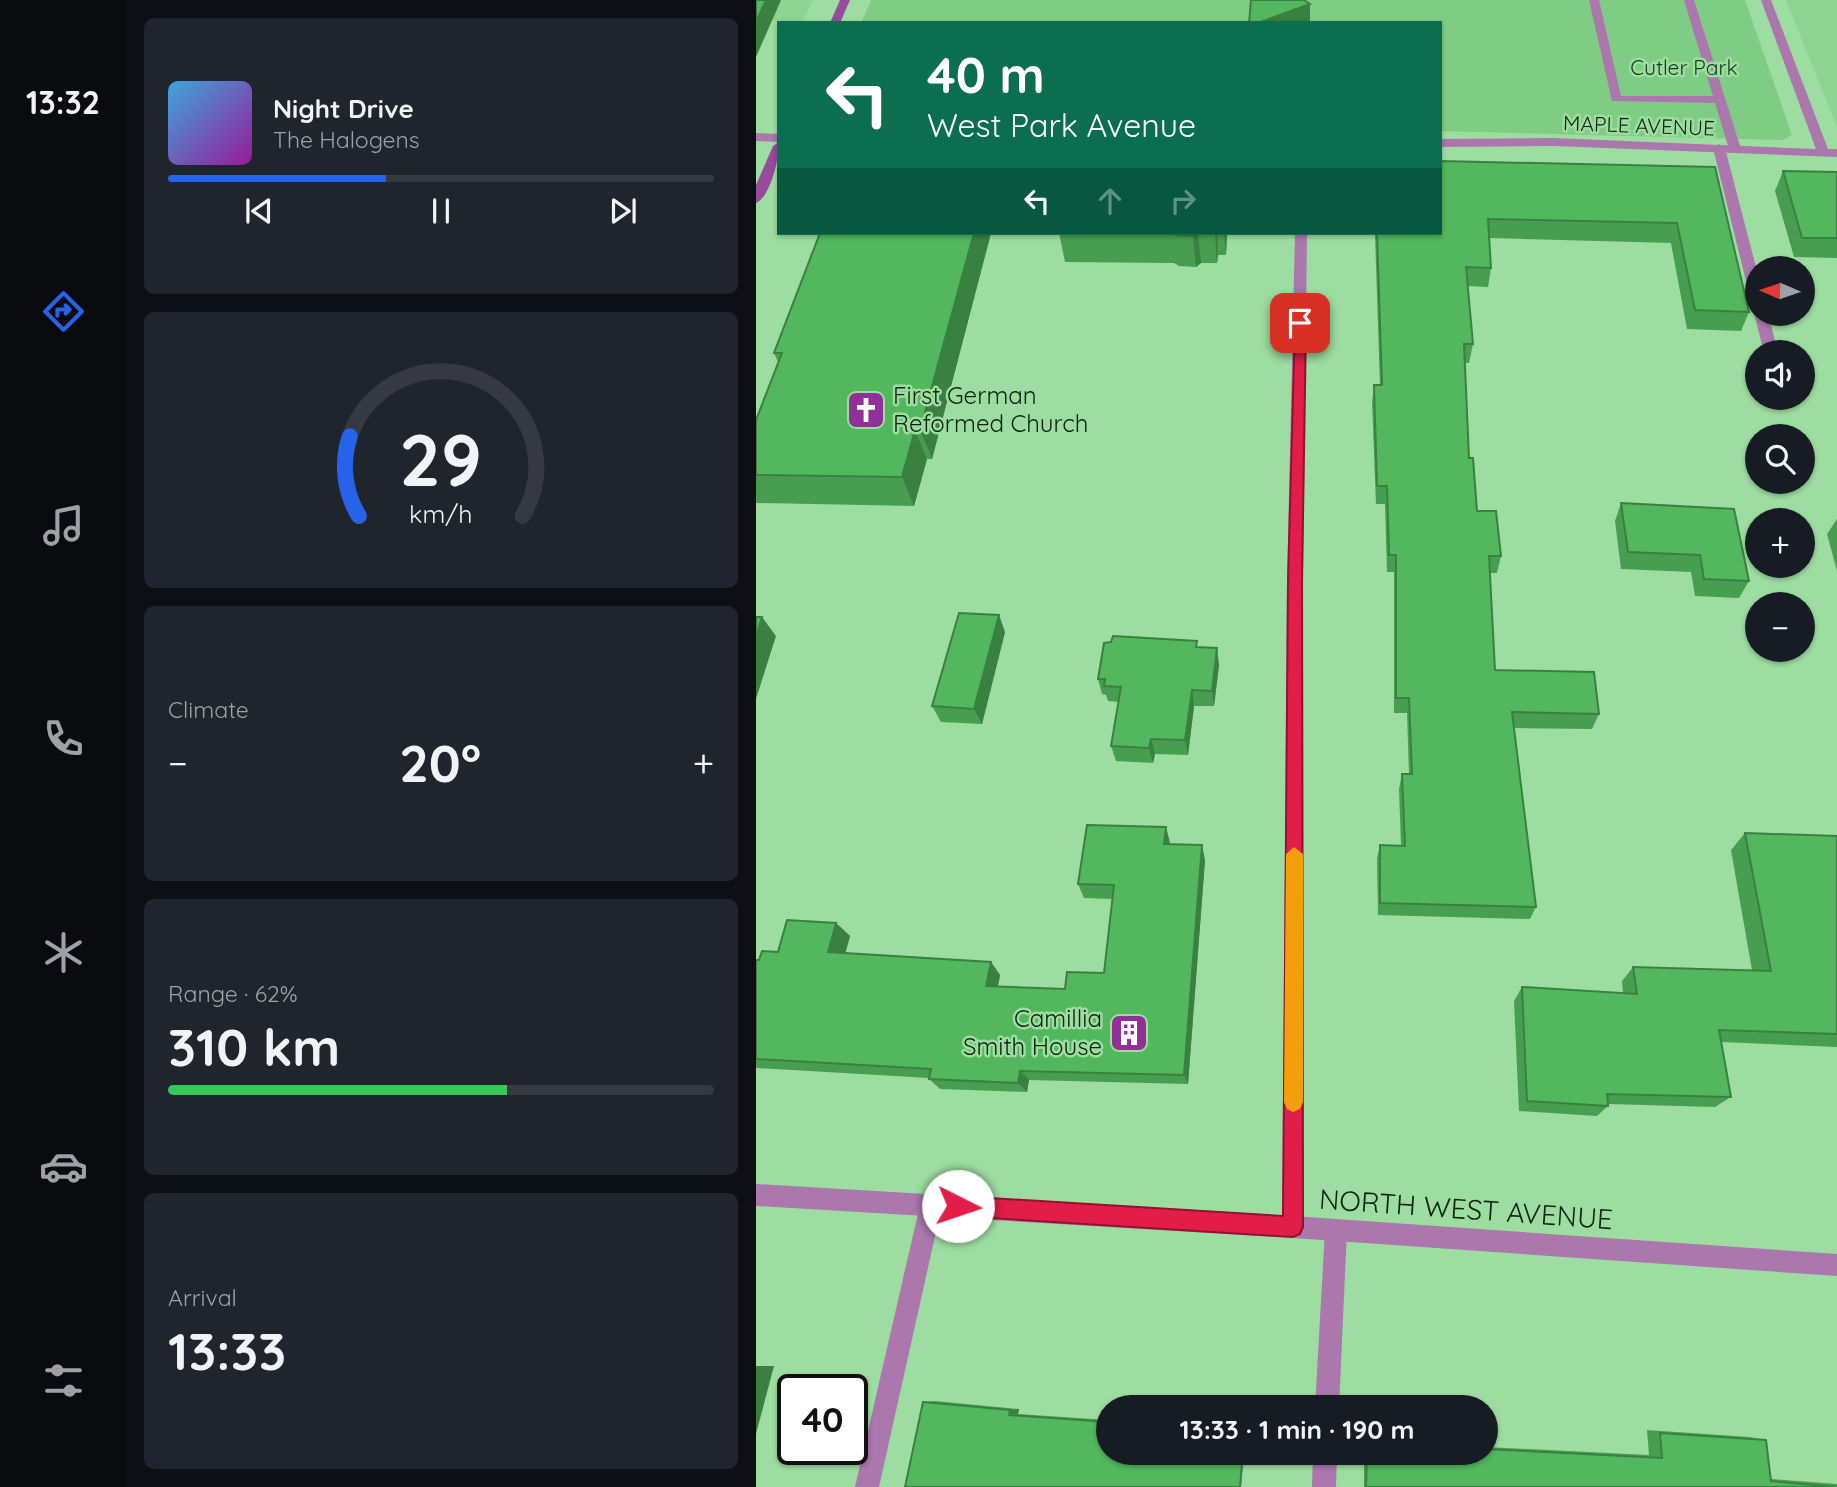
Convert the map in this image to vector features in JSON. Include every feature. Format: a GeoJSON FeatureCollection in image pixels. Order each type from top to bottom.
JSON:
{"type":"FeatureCollection","features":[{"type":"Feature","properties":{"kind":"main road"},"geometry":{"type":"LineString","coordinates":[[836,21],[845,0]]}},
{"type":"Feature","properties":{"kind":"main road"},"geometry":{"type":"LineString","coordinates":[[756,199],[777,151]]}},
{"type":"Feature","properties":{"kind":"street"},"geometry":{"type":"LineString","coordinates":[[1594,0],[1616,99],[1721,100]]}},
{"type":"Feature","properties":{"kind":"street"},"geometry":{"type":"LineString","coordinates":[[1689,0],[1735,149]]}},
{"type":"Feature","properties":{"kind":"street"},"geometry":{"type":"LineString","coordinates":[[1766,0],[1823,152]]}},
{"type":"Feature","properties":{"kind":"street"},"geometry":{"type":"LineString","coordinates":[[756,137],[777,138]]}},
{"type":"Feature","properties":{"kind":"street","name":"MAPLE AVENUE"},"geometry":{"type":"LineString","coordinates":[[1442,142],[1553,142],[1837,153]]}},
{"type":"Feature","properties":{"kind":"street"},"geometry":{"type":"LineString","coordinates":[[1719,148],[1746,256]]}},
{"type":"Feature","properties":{"kind":"street"},"geometry":{"type":"LineString","coordinates":[[1293,1227],[1295,581],[1301,235]]}},
{"type":"Feature","properties":{"kind":"street","name":"NORTH WEST AVENUE"},"geometry":{"type":"LineString","coordinates":[[756,1195],[1293,1227],[1837,1265]]}},
{"type":"Feature","properties":{"kind":"street"},"geometry":{"type":"LineString","coordinates":[[867,1487],[931,1205]]}},
{"type":"Feature","properties":{"kind":"street"},"geometry":{"type":"LineString","coordinates":[[1328,1395],[1336,1230]]}},
{"type":"Feature","properties":{"kind":"street"},"geometry":{"type":"LineString","coordinates":[[1324,1487],[1325,1465]]}},
{"type":"Feature","properties":{"kind":"shaded area"},"geometry":{"type":"Polygon","coordinates":[[[756,0],[813,0],[803,21],[756,21],[756,0]]]}},
{"type":"Feature","properties":{"kind":"shaded area"},"geometry":{"type":"Polygon","coordinates":[[[1786,0],[1837,0],[1837,126],[1835,122],[1786,0]]]}},
{"type":"Feature","properties":{"kind":"green space","name":"Cutler Park"},"geometry":{"type":"Polygon","coordinates":[[[871,0],[1745,0],[1792,135],[1783,140],[1442,131],[1442,21],[862,21],[871,0]]]}},
{"type":"Feature","properties":{"kind":"building"},"geometry":{"type":"Polygon","coordinates":[[[756,0],[766,0],[756,22],[756,0]]]}},
{"type":"Feature","properties":{"kind":"building"},"geometry":{"type":"Polygon","coordinates":[[[1251,0],[1304,0],[1310,4],[1263,21],[1249,21],[1251,0]]]}},
{"type":"Feature","properties":{"kind":"building"},"geometry":{"type":"Polygon","coordinates":[[[1442,161],[1715,167],[1745,295],[1745,312],[1695,310],[1677,223],[1488,219],[1491,268],[1466,267],[1473,344],[1464,344],[1469,458],[1473,458],[1477,511],[1496,511],[1501,556],[1489,556],[1495,670],[1594,672],[1599,714],[1512,712],[1536,907],[1380,903],[1380,845],[1405,846],[1402,774],[1412,774],[1409,698],[1396,698],[1396,555],[1389,555],[1387,486],[1377,486],[1374,385],[1382,385],[1377,235],[1442,235],[1442,161]]]}},
{"type":"Feature","properties":{"kind":"building"},"geometry":{"type":"Polygon","coordinates":[[[1783,171],[1837,172],[1837,238],[1802,238],[1783,171]]]}},
{"type":"Feature","properties":{"kind":"building","name":"First German Reformed Church"},"geometry":{"type":"Polygon","coordinates":[[[819,235],[973,235],[920,430],[915,430],[902,477],[756,475],[756,420],[782,353],[774,353],[819,235]]]}},
{"type":"Feature","properties":{"kind":"building"},"geometry":{"type":"Polygon","coordinates":[[[1621,503],[1734,509],[1745,562],[1745,578],[1749,581],[1704,579],[1700,555],[1628,552],[1621,503]]]}},
{"type":"Feature","properties":{"kind":"building"},"geometry":{"type":"Polygon","coordinates":[[[959,613],[999,615],[974,709],[932,706],[959,613]]]}},
{"type":"Feature","properties":{"kind":"building"},"geometry":{"type":"Polygon","coordinates":[[[756,617],[762,617],[756,637],[756,617]]]}},
{"type":"Feature","properties":{"kind":"building"},"geometry":{"type":"Polygon","coordinates":[[[1113,636],[1197,641],[1196,647],[1217,648],[1212,691],[1192,690],[1185,740],[1151,739],[1149,748],[1111,746],[1121,687],[1104,686],[1105,679],[1098,679],[1104,643],[1111,642],[1113,636]]]}},
{"type":"Feature","properties":{"kind":"building"},"geometry":{"type":"Polygon","coordinates":[[[1087,825],[1166,827],[1164,844],[1202,845],[1184,1075],[1020,1071],[1018,1083],[929,1079],[931,1069],[756,1059],[756,960],[759,960],[762,951],[778,952],[787,920],[836,923],[828,952],[991,962],[986,986],[1065,989],[1067,972],[1104,973],[1114,885],[1078,884],[1087,825]]]}},
{"type":"Feature","properties":{"kind":"building"},"geometry":{"type":"Polygon","coordinates":[[[1745,833],[1837,836],[1837,1034],[1719,1030],[1731,1097],[1607,1094],[1608,1106],[1527,1101],[1522,987],[1637,994],[1633,967],[1771,971],[1745,833]]]}},
{"type":"Feature","properties":{"kind":"building"},"geometry":{"type":"Polygon","coordinates":[[[923,1402],[1010,1410],[1009,1415],[1096,1421],[1096,1465],[1242,1465],[1240,1487],[905,1487],[923,1402]]]}},
{"type":"Feature","properties":{"kind":"building"},"geometry":{"type":"Polygon","coordinates":[[[1660,1433],[1766,1440],[1771,1481],[1836,1487],[1366,1487],[1367,1465],[1498,1465],[1498,1450],[1662,1458],[1660,1433]]]}},
{"type":"Feature","properties":{"kind":"slow traffic"},"geometry":{"type":"LineString","coordinates":[[1293,1102],[1294,854]]}},
{"type":"Feature","properties":{"kind":"place","name":"First German Reformed Church"},"geometry":{"type":"Point","coordinates":[866,410]}},
{"type":"Feature","properties":{"kind":"place","name":"Camillia Smith House"},"geometry":{"type":"Point","coordinates":[1129,1033]}},
{"type":"Feature","properties":{"kind":"route"},"geometry":{"type":"LineString","coordinates":[[958,1206],[1293,1227],[1295,581],[1300,323]]}}]}
